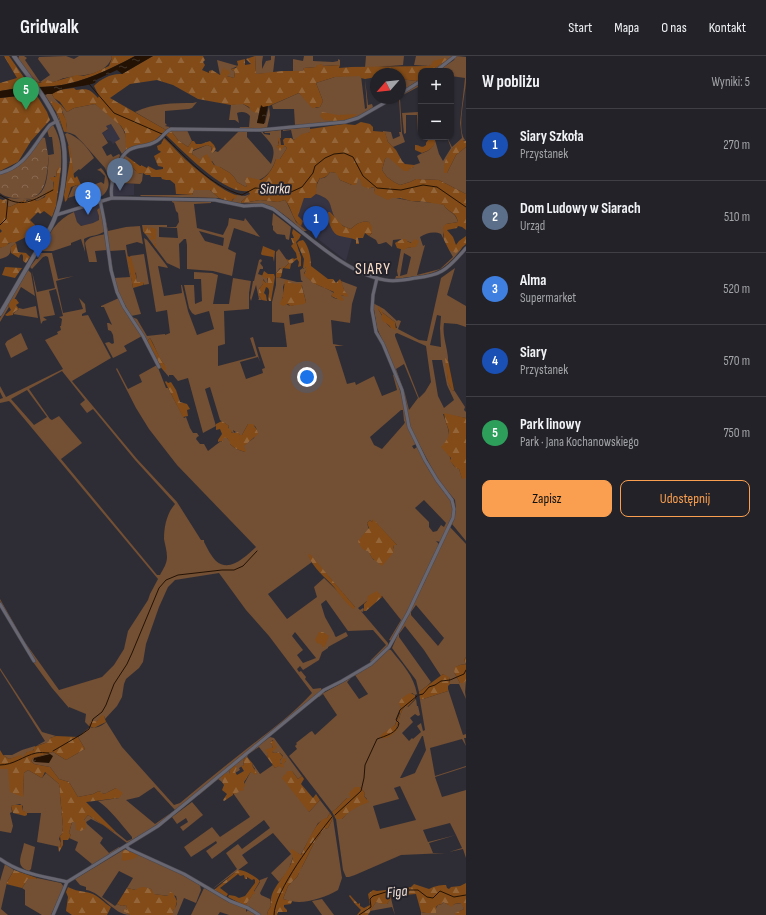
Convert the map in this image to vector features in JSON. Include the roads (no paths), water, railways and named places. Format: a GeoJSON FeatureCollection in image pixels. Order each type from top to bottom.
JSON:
{"type":"FeatureCollection","features":[{"type":"Feature","properties":{"kind":"main road"},"geometry":{"type":"LineString","coordinates":[[0,314],[56,215],[61,197],[65,158],[63,139],[57,121],[14,56]]}},
{"type":"Feature","properties":{"kind":"street"},"geometry":{"type":"LineString","coordinates":[[440,68],[455,56]]}},
{"type":"Feature","properties":{"kind":"street"},"geometry":{"type":"LineString","coordinates":[[406,90],[418,83]]}},
{"type":"Feature","properties":{"kind":"street"},"geometry":{"type":"LineString","coordinates":[[112,198],[111,189],[120,159],[124,154],[135,147],[150,145],[159,140],[167,130],[171,128],[260,130],[345,122],[358,118],[382,104]]}},
{"type":"Feature","properties":{"kind":"street"},"geometry":{"type":"LineString","coordinates":[[0,173],[11,170],[20,164],[50,125],[57,121]]}},
{"type":"Feature","properties":{"kind":"street"},"geometry":{"type":"LineString","coordinates":[[56,215],[100,200],[112,198],[216,200],[244,206],[262,205],[272,208],[350,267],[377,278],[389,281],[399,281],[430,276],[442,271],[466,248]]}},
{"type":"Feature","properties":{"kind":"street"},"geometry":{"type":"LineString","coordinates":[[100,200],[111,270],[117,292],[124,307],[143,336],[159,367]]}},
{"type":"Feature","properties":{"kind":"street"},"geometry":{"type":"LineString","coordinates":[[53,915],[67,882],[158,826],[324,690],[343,681],[371,664],[389,647],[408,613],[453,518],[454,509],[452,500],[437,480],[425,460],[409,427],[402,390],[383,344],[376,332],[372,310],[373,295],[377,278]]}},
{"type":"Feature","properties":{"kind":"street"},"geometry":{"type":"LineString","coordinates":[[0,604],[34,661]]}},
{"type":"Feature","properties":{"kind":"street"},"geometry":{"type":"LineString","coordinates":[[126,846],[184,874],[230,901],[248,908],[259,915]]}},
{"type":"Feature","properties":{"kind":"street"},"geometry":{"type":"LineString","coordinates":[[0,859],[23,872],[67,882]]}},
{"type":"Feature","properties":{"kind":"water"},"geometry":{"type":"Polygon","coordinates":[[[135,56],[153,56],[122,74],[117,70],[96,80],[95,83],[90,85],[67,88],[45,95],[39,87],[65,84],[89,78],[135,56]]]}},
{"type":"Feature","properties":{"kind":"water"},"geometry":{"type":"Polygon","coordinates":[[[30,86],[36,94],[0,98],[0,91],[30,86]]]}},
{"type":"Feature","properties":{"kind":"water"},"geometry":{"type":"Polygon","coordinates":[[[261,105],[263,107],[268,106],[264,124],[257,123],[261,105]]]}},
{"type":"Feature","properties":{"kind":"water"},"geometry":{"type":"Polygon","coordinates":[[[50,754],[53,756],[49,763],[33,761],[34,758],[50,754]]]}},
{"type":"Feature","properties":{"kind":"waterway","name":"Siarka"},"geometry":{"type":"LineString","coordinates":[[89,84],[114,113],[162,134]]}},
{"type":"Feature","properties":{"kind":"waterway","name":"Siarka"},"geometry":{"type":"LineString","coordinates":[[164,136],[190,162],[209,178],[230,191],[242,195],[255,188],[291,192],[302,187],[313,173],[315,166],[325,158],[334,154],[344,153],[353,157],[363,176],[377,188],[401,190],[423,185],[437,187],[466,207]]}},
{"type":"Feature","properties":{"kind":"waterway"},"geometry":{"type":"LineString","coordinates":[[0,195],[8,200],[22,203],[34,200],[53,190]]}},
{"type":"Feature","properties":{"kind":"waterway"},"geometry":{"type":"LineString","coordinates":[[0,225],[6,219],[8,199]]}},
{"type":"Feature","properties":{"kind":"waterway"},"geometry":{"type":"LineString","coordinates":[[53,751],[89,729],[93,719],[102,712],[114,684],[127,664],[159,588],[166,580],[178,575],[234,570],[243,566],[257,551]]}},
{"type":"Feature","properties":{"kind":"waterway"},"geometry":{"type":"LineString","coordinates":[[419,695],[423,694],[429,687],[441,681],[450,680],[464,674],[466,670]]}},
{"type":"Feature","properties":{"kind":"waterway"},"geometry":{"type":"LineString","coordinates":[[335,815],[361,791],[365,765],[377,739],[394,732],[399,723],[396,720],[400,710],[417,696]]}},
{"type":"Feature","properties":{"kind":"waterway"},"geometry":{"type":"LineString","coordinates":[[0,765],[10,764],[36,753],[49,753]]}},
{"type":"Feature","properties":{"kind":"waterway"},"geometry":{"type":"LineString","coordinates":[[274,915],[281,892],[288,879],[297,864],[332,817]]}},
{"type":"Feature","properties":{"kind":"waterway","name":"Figa"},"geometry":{"type":"LineString","coordinates":[[359,915],[371,907],[370,899],[373,896],[389,891],[418,890],[427,897],[433,898],[440,891],[454,897],[466,895]]}},
{"type":"Feature","properties":{"kind":"place","name":"Park linowy"},"geometry":{"type":"Point","coordinates":[26,110]}},
{"type":"Feature","properties":{"kind":"place","name":"Dom Ludowy w Siarach"},"geometry":{"type":"Point","coordinates":[120,191]}},
{"type":"Feature","properties":{"kind":"place","name":"Alma"},"geometry":{"type":"Point","coordinates":[88,215]}},
{"type":"Feature","properties":{"kind":"place","name":"Siary Szkoła"},"geometry":{"type":"Point","coordinates":[316,239]}},
{"type":"Feature","properties":{"kind":"place","name":"Siary"},"geometry":{"type":"Point","coordinates":[38,258]}},
{"type":"Feature","properties":{"kind":"district","name":"SIARY"},"geometry":{"type":"Point","coordinates":[373,269]}}]}
